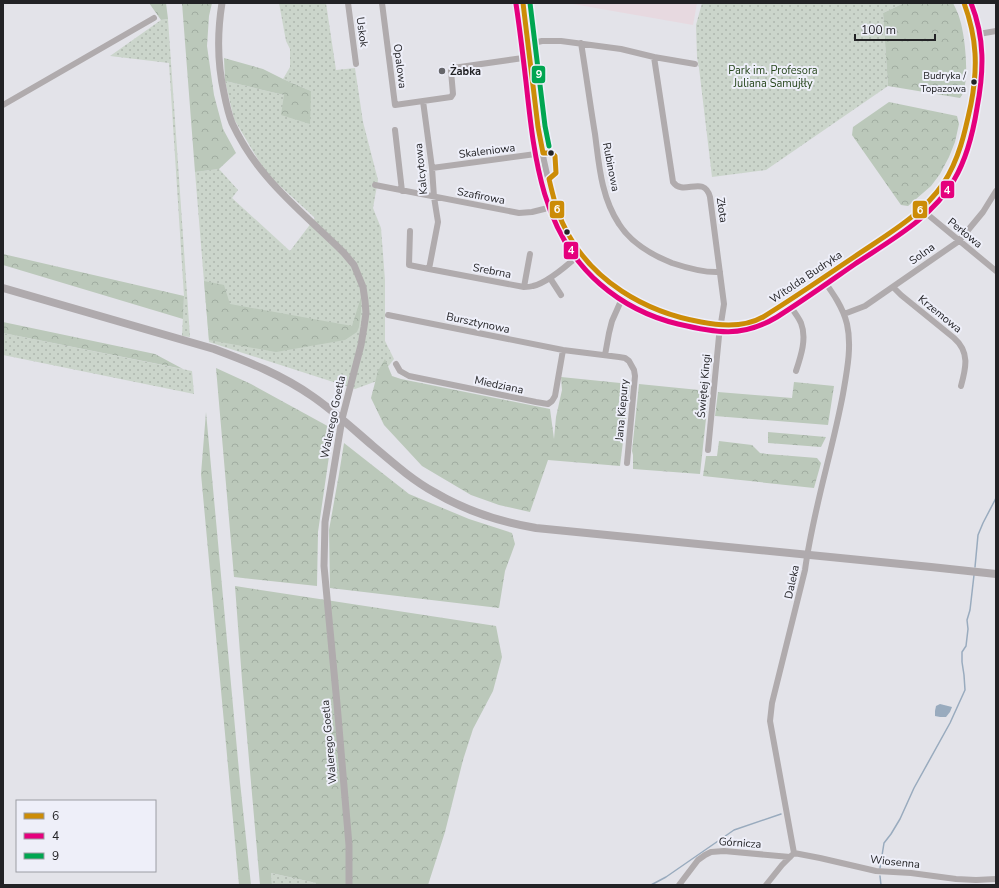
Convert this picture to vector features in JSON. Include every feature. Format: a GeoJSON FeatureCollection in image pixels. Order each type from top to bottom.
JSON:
{"type":"FeatureCollection","features":[{"type":"Feature","properties":{"kind":"main road"},"geometry":{"type":"LineString","coordinates":[[3,288],[214,349],[281,377],[313,397],[342,419],[374,447],[433,492],[464,508],[488,517],[521,526],[536,528],[996,574]]}},
{"type":"Feature","properties":{"kind":"street","name":"Walerego Goetla"},"geometry":{"type":"LineString","coordinates":[[222,3],[218,34],[219,67],[231,121],[240,139],[268,178],[344,253],[354,265],[363,287],[366,301],[364,327],[342,419],[325,522],[324,566],[349,845],[348,885]]}},
{"type":"Feature","properties":{"kind":"street","name":"Uskok"},"geometry":{"type":"LineString","coordinates":[[348,3],[356,64]]}},
{"type":"Feature","properties":{"kind":"street","name":"Opalowa"},"geometry":{"type":"LineString","coordinates":[[382,3],[395,105],[423,101]]}},
{"type":"Feature","properties":{"kind":"street","name":"Witolda Budryka"},"geometry":{"type":"LineString","coordinates":[[523,3],[538,127],[543,153],[556,206],[567,232],[581,254],[608,282],[624,294],[651,308],[692,320],[732,326],[755,321],[763,317],[903,224],[921,209],[946,178],[964,140],[975,82],[976,54],[970,19],[964,3]]}},
{"type":"Feature","properties":{"kind":"street"},"geometry":{"type":"LineString","coordinates":[[3,105],[154,18]]}},
{"type":"Feature","properties":{"kind":"street"},"geometry":{"type":"LineString","coordinates":[[973,35],[996,31]]}},
{"type":"Feature","properties":{"kind":"street"},"geometry":{"type":"LineString","coordinates":[[528,44],[555,40],[581,43],[621,49],[654,57],[695,64]]}},
{"type":"Feature","properties":{"kind":"street","name":"Rubinowa"},"geometry":{"type":"LineString","coordinates":[[581,43],[602,181],[609,206],[618,223],[633,240],[661,258],[679,265],[711,273],[720,272]]}},
{"type":"Feature","properties":{"kind":"street"},"geometry":{"type":"LineString","coordinates":[[423,101],[448,98],[452,96],[451,71],[453,68],[530,57]]}},
{"type":"Feature","properties":{"kind":"street","name":"Złota"},"geometry":{"type":"LineString","coordinates":[[654,57],[673,182],[679,187],[702,186],[709,194],[724,304],[721,325]]}},
{"type":"Feature","properties":{"kind":"street","name":"Kalcytowa"},"geometry":{"type":"LineString","coordinates":[[423,101],[438,219],[429,268]]}},
{"type":"Feature","properties":{"kind":"street"},"geometry":{"type":"LineString","coordinates":[[395,130],[402,191]]}},
{"type":"Feature","properties":{"kind":"street","name":"Skaleniowa"},"geometry":{"type":"LineString","coordinates":[[432,168],[543,153]]}},
{"type":"Feature","properties":{"kind":"street","name":"Szafirowa"},"geometry":{"type":"LineString","coordinates":[[375,185],[519,213],[532,212],[556,206]]}},
{"type":"Feature","properties":{"kind":"street","name":"Solna"},"geometry":{"type":"LineString","coordinates":[[844,314],[865,306],[959,241],[984,212],[996,191]]}},
{"type":"Feature","properties":{"kind":"street","name":"Perłowa"},"geometry":{"type":"LineString","coordinates":[[921,209],[996,271]]}},
{"type":"Feature","properties":{"kind":"street","name":"Srebrna"},"geometry":{"type":"LineString","coordinates":[[410,230],[409,265],[524,287],[539,284],[550,278],[581,254]]}},
{"type":"Feature","properties":{"kind":"street"},"geometry":{"type":"LineString","coordinates":[[524,287],[530,254]]}},
{"type":"Feature","properties":{"kind":"street"},"geometry":{"type":"LineString","coordinates":[[550,278],[561,295]]}},
{"type":"Feature","properties":{"kind":"street","name":"Daleka"},"geometry":{"type":"LineString","coordinates":[[792,855],[771,729],[770,712],[805,570],[820,494],[835,434],[845,378],[848,338],[844,314],[822,278]]}},
{"type":"Feature","properties":{"kind":"street","name":"Krzemowa"},"geometry":{"type":"LineString","coordinates":[[894,287],[901,295],[962,346],[966,356],[966,364],[961,386]]}},
{"type":"Feature","properties":{"kind":"street"},"geometry":{"type":"LineString","coordinates":[[605,354],[608,333],[624,294]]}},
{"type":"Feature","properties":{"kind":"street"},"geometry":{"type":"LineString","coordinates":[[787,302],[801,322],[803,330],[801,354],[796,370]]}},
{"type":"Feature","properties":{"kind":"street","name":"Bursztynowa"},"geometry":{"type":"LineString","coordinates":[[388,315],[563,350]]}},
{"type":"Feature","properties":{"kind":"street","name":"Świętej Kingi"},"geometry":{"type":"LineString","coordinates":[[708,450],[718,336],[721,325]]}},
{"type":"Feature","properties":{"kind":"street","name":"Jana Kiepury"},"geometry":{"type":"LineString","coordinates":[[563,350],[605,354],[625,358],[632,365],[635,376],[626,463]]}},
{"type":"Feature","properties":{"kind":"street","name":"Miedziana"},"geometry":{"type":"LineString","coordinates":[[396,364],[400,371],[409,376],[548,404],[555,396],[563,350]]}},
{"type":"Feature","properties":{"kind":"street","name":"Górnicza"},"geometry":{"type":"LineString","coordinates":[[679,885],[698,860],[711,852],[724,851],[792,855]]}},
{"type":"Feature","properties":{"kind":"street"},"geometry":{"type":"LineString","coordinates":[[766,885],[792,855]]}},
{"type":"Feature","properties":{"kind":"street","name":"Wiosenna"},"geometry":{"type":"LineString","coordinates":[[792,855],[820,858],[876,870],[956,879],[996,879]]}},
{"type":"Feature","properties":{"kind":"shaded area"},"geometry":{"type":"Polygon","coordinates":[[[567,3],[697,3],[693,25],[567,3]]]}},
{"type":"Feature","properties":{"kind":"green space"},"geometry":{"type":"Polygon","coordinates":[[[149,3],[166,3],[168,19],[161,20],[149,3]]]}},
{"type":"Feature","properties":{"kind":"green space"},"geometry":{"type":"Polygon","coordinates":[[[182,3],[212,3],[209,16],[207,46],[214,95],[223,129],[236,153],[219,169],[195,172],[182,3]]]}},
{"type":"Feature","properties":{"kind":"green space"},"geometry":{"type":"Polygon","coordinates":[[[279,3],[326,3],[336,70],[355,68],[363,122],[378,180],[373,208],[381,228],[385,280],[385,341],[394,359],[377,381],[355,389],[209,342],[195,172],[219,169],[238,190],[232,198],[290,251],[315,218],[266,173],[234,119],[225,81],[284,95],[311,91],[283,79],[290,67],[290,49],[286,41],[279,3]]]}},
{"type":"Feature","properties":{"kind":"green space","name":"Park im. Profesora Juliana Samujłły"},"geometry":{"type":"Polygon","coordinates":[[[702,3],[904,3],[883,13],[888,86],[766,170],[712,177],[697,57],[696,25],[702,3]]]}},
{"type":"Feature","properties":{"kind":"green space"},"geometry":{"type":"Polygon","coordinates":[[[904,3],[953,3],[962,27],[966,60],[965,83],[960,98],[888,86],[883,13],[904,3]]]}},
{"type":"Feature","properties":{"kind":"green space"},"geometry":{"type":"Polygon","coordinates":[[[168,19],[190,337],[182,336],[184,296],[169,63],[110,56],[161,20],[168,19]]]}},
{"type":"Feature","properties":{"kind":"green space"},"geometry":{"type":"Polygon","coordinates":[[[224,58],[263,69],[311,91],[310,124],[281,115],[284,95],[225,81],[224,58]]]}},
{"type":"Feature","properties":{"kind":"green space"},"geometry":{"type":"Polygon","coordinates":[[[889,102],[957,116],[959,124],[955,142],[940,174],[931,186],[908,206],[901,205],[852,135],[853,127],[889,102]]]}},
{"type":"Feature","properties":{"kind":"green space"},"geometry":{"type":"Polygon","coordinates":[[[3,254],[184,296],[183,319],[3,265],[3,254]]]}},
{"type":"Feature","properties":{"kind":"green space"},"geometry":{"type":"Polygon","coordinates":[[[204,281],[224,285],[230,304],[352,326],[361,297],[359,327],[357,332],[345,340],[276,352],[209,340],[204,281]]]}},
{"type":"Feature","properties":{"kind":"green space"},"geometry":{"type":"Polygon","coordinates":[[[3,322],[155,354],[183,369],[3,333],[3,322]]]}},
{"type":"Feature","properties":{"kind":"green space"},"geometry":{"type":"Polygon","coordinates":[[[3,333],[192,371],[194,394],[3,355],[3,333]]]}},
{"type":"Feature","properties":{"kind":"green space"},"geometry":{"type":"Polygon","coordinates":[[[385,359],[392,376],[401,379],[550,409],[554,439],[556,417],[562,390],[561,377],[630,384],[620,466],[548,460],[530,512],[499,505],[471,495],[422,466],[384,425],[371,398],[378,371],[385,359]]]}},
{"type":"Feature","properties":{"kind":"green space"},"geometry":{"type":"Polygon","coordinates":[[[216,368],[251,384],[333,429],[318,532],[317,586],[234,577],[216,368]]]}},
{"type":"Feature","properties":{"kind":"green space"},"geometry":{"type":"Polygon","coordinates":[[[794,382],[834,386],[828,425],[715,416],[718,392],[792,398],[794,382]]]}},
{"type":"Feature","properties":{"kind":"green space"},"geometry":{"type":"Polygon","coordinates":[[[639,384],[709,391],[700,474],[633,469],[632,451],[639,384]]]}},
{"type":"Feature","properties":{"kind":"green space"},"geometry":{"type":"Polygon","coordinates":[[[206,412],[251,885],[239,885],[201,474],[206,412]]]}},
{"type":"Feature","properties":{"kind":"green space"},"geometry":{"type":"Polygon","coordinates":[[[768,432],[826,437],[821,447],[768,443],[768,432]]]}},
{"type":"Feature","properties":{"kind":"green space"},"geometry":{"type":"Polygon","coordinates":[[[719,441],[752,445],[760,453],[817,458],[821,463],[814,488],[703,476],[706,456],[717,456],[719,441]]]}},
{"type":"Feature","properties":{"kind":"green space"},"geometry":{"type":"Polygon","coordinates":[[[344,443],[409,494],[469,519],[512,533],[515,544],[505,571],[499,608],[330,588],[329,530],[344,443]]]}},
{"type":"Feature","properties":{"kind":"green space"},"geometry":{"type":"Polygon","coordinates":[[[235,586],[496,626],[502,657],[493,691],[473,729],[463,760],[445,832],[428,885],[316,885],[316,883],[271,873],[272,885],[260,885],[235,586]]]}},
{"type":"Feature","properties":{"kind":"green space"},"geometry":{"type":"Polygon","coordinates":[[[271,873],[316,883],[316,885],[272,885],[271,873]]]}},
{"type":"Feature","properties":{"kind":"water"},"geometry":{"type":"Polygon","coordinates":[[[940,704],[952,707],[946,717],[935,716],[936,706],[940,704]]]}},
{"type":"Feature","properties":{"kind":"waterway"},"geometry":{"type":"LineString","coordinates":[[975,567],[978,535],[996,498]]}},
{"type":"Feature","properties":{"kind":"waterway"},"geometry":{"type":"LineString","coordinates":[[880,868],[884,843],[900,819],[914,788],[950,723],[965,690],[962,652],[966,646],[968,629],[967,620],[970,610],[974,575]]}},
{"type":"Feature","properties":{"kind":"waterway"},"geometry":{"type":"LineString","coordinates":[[651,885],[666,877],[734,830],[781,814]]}},
{"type":"Feature","properties":{"kind":"waterway"},"geometry":{"type":"LineString","coordinates":[[880,876],[881,885]]}},
{"type":"Feature","properties":{"kind":"transit line","name":"6"},"geometry":{"type":"LineString","coordinates":[[523,3],[538,127],[543,153],[552,153],[555,156],[556,173],[549,179],[560,216],[576,247],[589,264],[605,278],[640,302],[660,311],[680,317],[724,325],[748,323],[763,317],[890,233],[924,206],[943,184],[949,175],[961,146],[969,114],[975,78],[974,41],[972,28],[964,3]]}},
{"type":"Feature","properties":{"kind":"transit line","name":"9"},"geometry":{"type":"LineString","coordinates":[[530,3],[545,126],[549,146]]}},
{"type":"Feature","properties":{"kind":"transit line","name":"4"},"geometry":{"type":"LineString","coordinates":[[516,4],[537,165],[553,217],[565,241],[580,264],[600,284],[627,304],[647,314],[667,321],[705,330],[729,332],[740,331],[764,324],[807,298],[910,227],[945,194],[959,172],[969,145],[974,127],[981,81],[981,42],[976,16],[971,3]]}},
{"type":"Feature","properties":{"kind":"place","name":"Żabka"},"geometry":{"type":"Point","coordinates":[442,71]}},
{"type":"Feature","properties":{"kind":"place","name":"Budryka / Topazowa"},"geometry":{"type":"Point","coordinates":[974,82]}}]}
